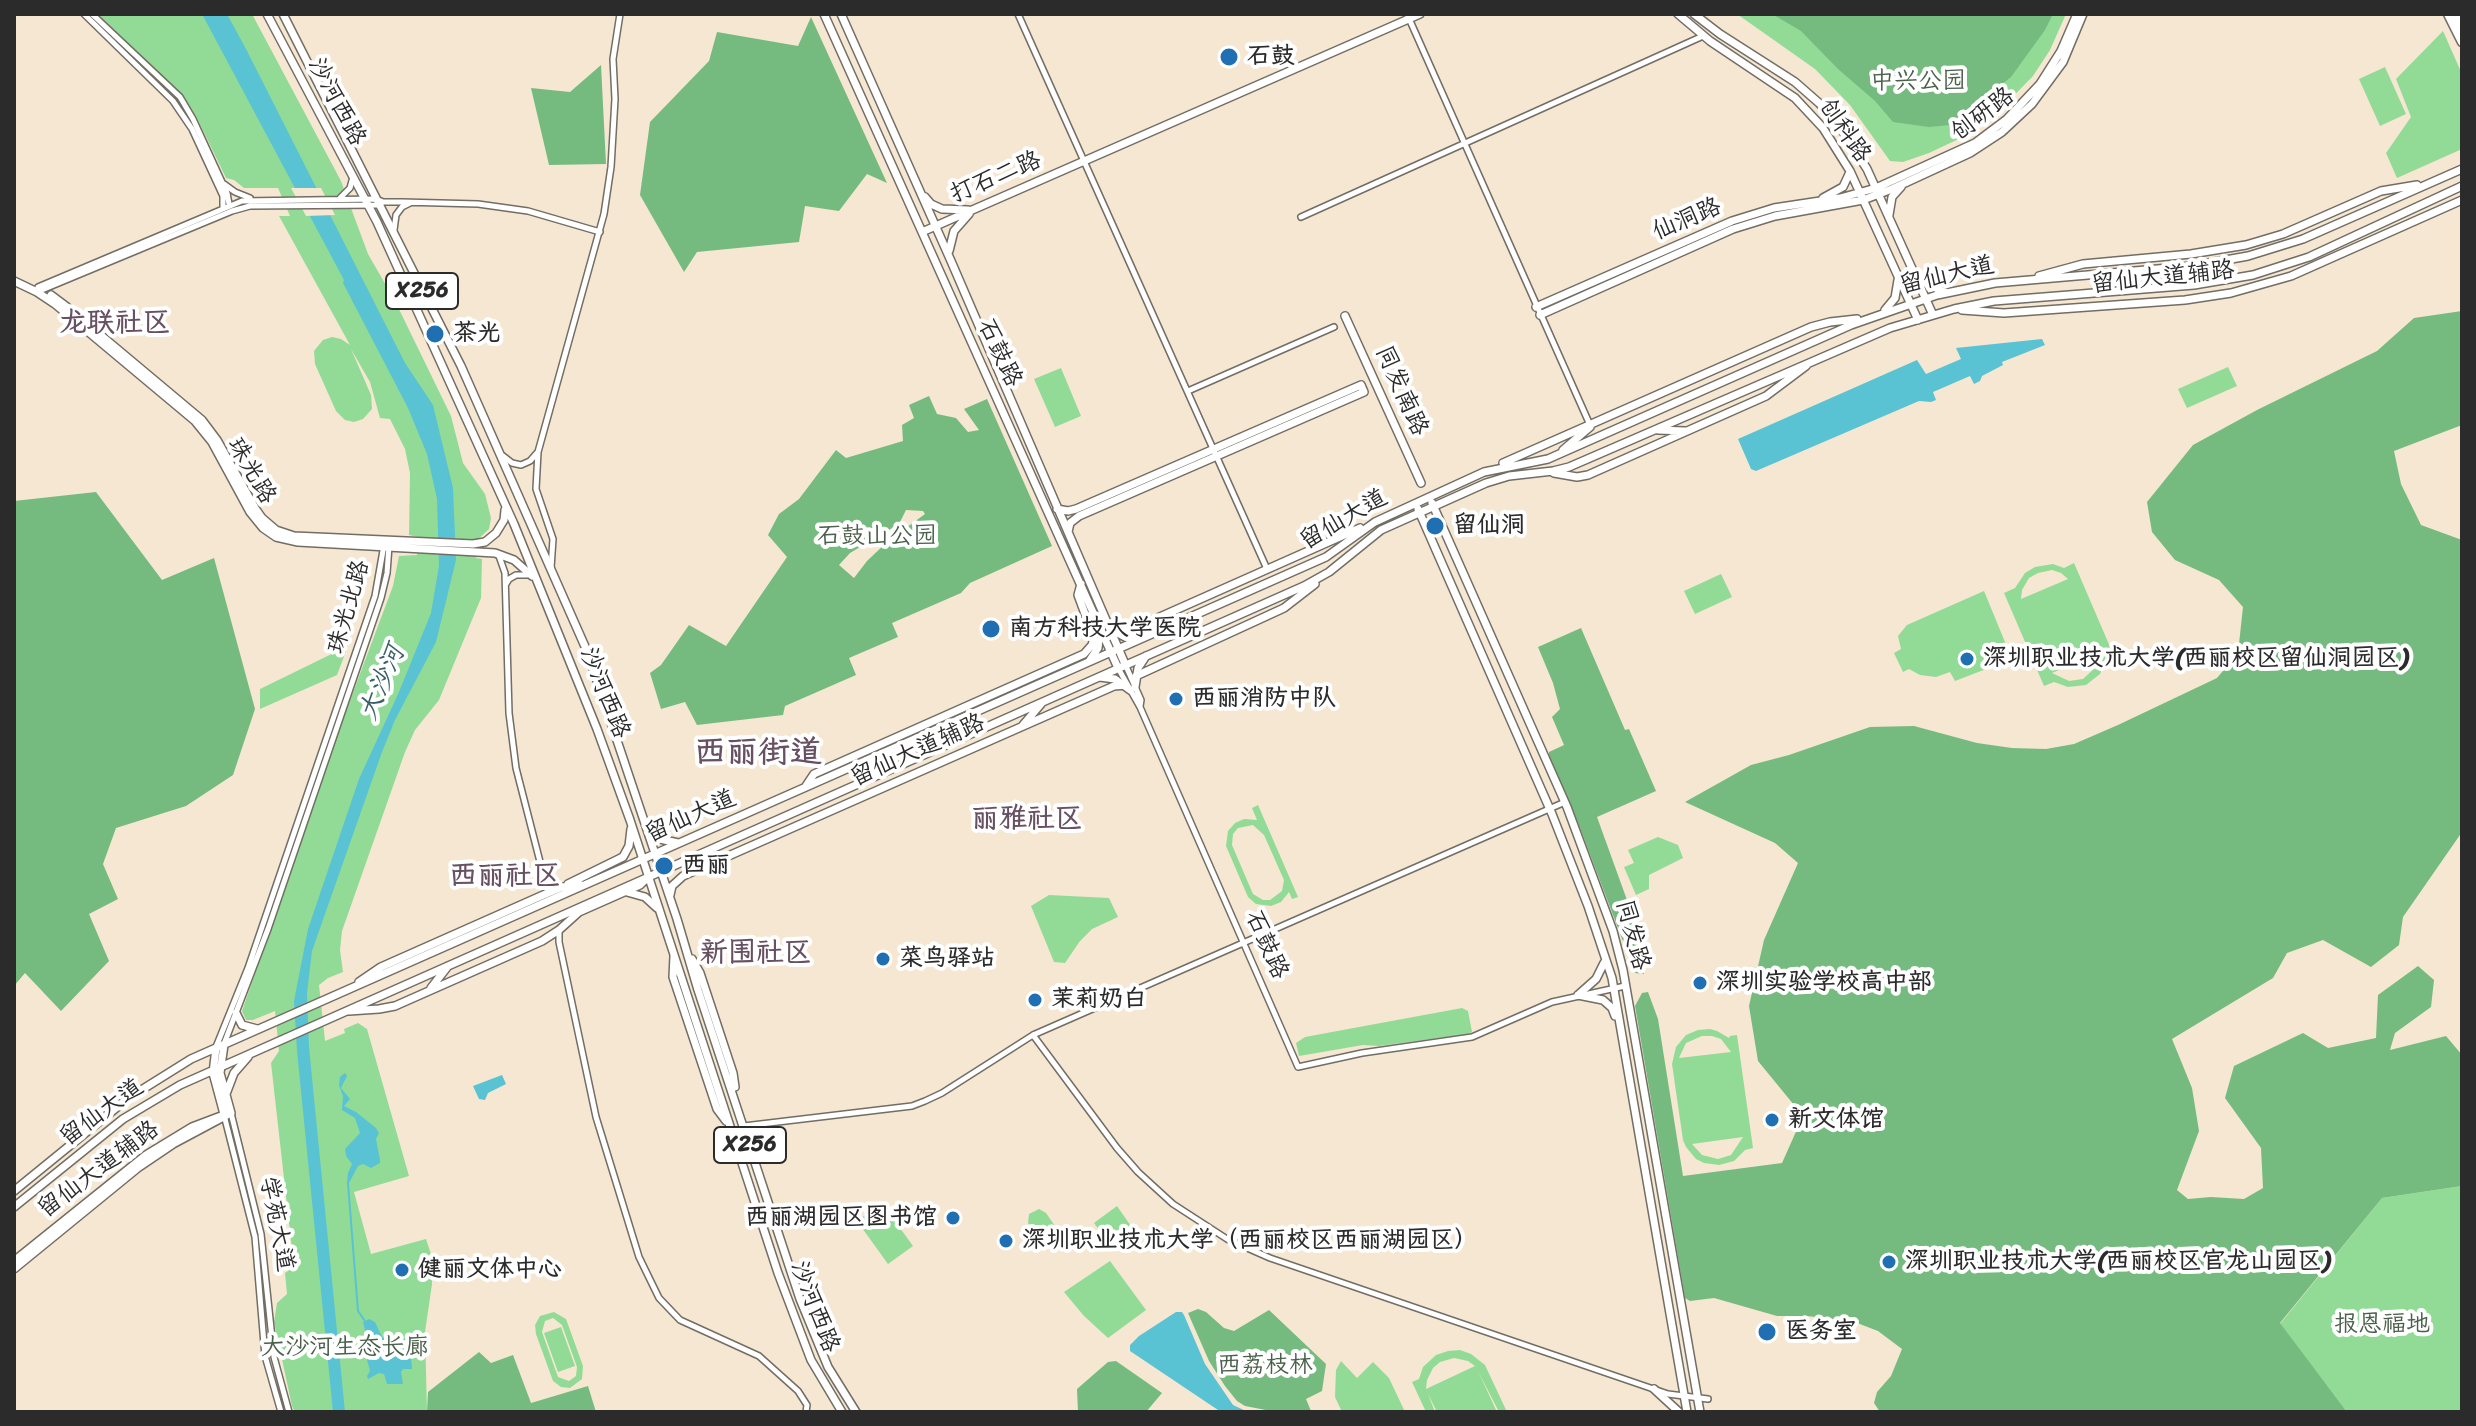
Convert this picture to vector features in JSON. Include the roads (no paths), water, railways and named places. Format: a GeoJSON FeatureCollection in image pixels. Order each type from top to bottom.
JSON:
{"type":"FeatureCollection","features":[{"type":"Feature","properties":{"kind":"highway"},"geometry":{"type":"LineString","coordinates":[[2452,14],[2462,26]]}},
{"type":"Feature","properties":{"kind":"highway"},"geometry":{"type":"LineString","coordinates":[[2452,14],[2462,40]]}},
{"type":"Feature","properties":{"kind":"main road","name":"沙河西路"},"geometry":{"type":"LineString","coordinates":[[267,14],[366,202],[505,504],[597,729],[630,820],[778,1273],[811,1360],[842,1412]]}},
{"type":"Feature","properties":{"kind":"main road","name":"沙河西路"},"geometry":{"type":"LineString","coordinates":[[283,14],[461,366],[590,660],[686,949],[700,973],[708,997],[733,1073],[736,1101],[816,1341],[835,1380],[856,1412]]}},
{"type":"Feature","properties":{"kind":"main road","name":"石鼓路"},"geometry":{"type":"LineString","coordinates":[[824,14],[1099,625],[1115,650]]}},
{"type":"Feature","properties":{"kind":"main road","name":"石鼓路"},"geometry":{"type":"LineString","coordinates":[[841,14],[1068,532],[1122,666]]}},
{"type":"Feature","properties":{"kind":"main road"},"geometry":{"type":"LineString","coordinates":[[1408,16],[1420,14]]}},
{"type":"Feature","properties":{"kind":"main road","name":"创科路"},"geometry":{"type":"LineString","coordinates":[[1678,14],[1703,36],[1795,98],[1835,143],[1918,320]]}},
{"type":"Feature","properties":{"kind":"main road","name":"创科路"},"geometry":{"type":"LineString","coordinates":[[1694,14],[1787,76],[1812,96],[1840,127],[1868,171],[1933,315]]}},
{"type":"Feature","properties":{"kind":"main road","name":"创研路"},"geometry":{"type":"LineString","coordinates":[[1877,191],[1896,179],[1975,143],[2019,109],[2052,68],[2077,14]]}},
{"type":"Feature","properties":{"kind":"main road","name":"创研路"},"geometry":{"type":"LineString","coordinates":[[1862,196],[1910,181],[1986,143],[2019,118],[2063,62],[2083,14]]}},
{"type":"Feature","properties":{"kind":"main road","name":"打石二路"},"geometry":{"type":"LineString","coordinates":[[922,232],[1408,16]]}},
{"type":"Feature","properties":{"kind":"main road","name":"留仙大道"},"geometry":{"type":"LineString","coordinates":[[14,1191],[127,1099],[191,1059],[1334,553],[1362,530],[1383,518],[1484,472],[1552,458],[1867,318],[1947,292],[2025,280],[2192,266],[2248,256],[2303,239],[2462,169]]}},
{"type":"Feature","properties":{"kind":"main road"},"geometry":{"type":"LineString","coordinates":[[1817,202],[1843,187],[1850,170]]}},
{"type":"Feature","properties":{"kind":"main road"},"geometry":{"type":"LineString","coordinates":[[1868,171],[1880,179],[1896,179]]}},
{"type":"Feature","properties":{"kind":"main road","name":"留仙大道辅路"},"geometry":{"type":"LineString","coordinates":[[2025,280],[2083,264],[2191,254],[2256,242],[2373,194],[2442,178]]}},
{"type":"Feature","properties":{"kind":"main road"},"geometry":{"type":"LineString","coordinates":[[1890,221],[1892,197],[1910,181]]}},
{"type":"Feature","properties":{"kind":"main road","name":"留仙大道"},"geometry":{"type":"LineString","coordinates":[[14,1207],[123,1119],[164,1093],[1304,586],[1329,572],[1376,533],[1493,480],[1569,467],[1872,335],[1933,315],[2002,300],[2194,285],[2253,275],[2309,257],[2462,186]]}},
{"type":"Feature","properties":{"kind":"main road"},"geometry":{"type":"LineString","coordinates":[[920,191],[931,204],[942,209],[974,209]]}},
{"type":"Feature","properties":{"kind":"main road","name":"仙洞路"},"geometry":{"type":"LineString","coordinates":[[1538,311],[1732,221],[1774,208],[1862,196]]}},
{"type":"Feature","properties":{"kind":"main road","name":"仙洞路"},"geometry":{"type":"LineString","coordinates":[[1538,311],[1733,229],[1775,216],[1833,207],[1862,196]]}},
{"type":"Feature","properties":{"kind":"main road","name":"留仙大道辅路"},"geometry":{"type":"LineString","coordinates":[[1948,311],[2004,313],[2214,296],[2261,286],[2291,276],[2462,200]]}},
{"type":"Feature","properties":{"kind":"main road"},"geometry":{"type":"LineString","coordinates":[[1833,207],[1859,209],[1876,227]]}},
{"type":"Feature","properties":{"kind":"main road"},"geometry":{"type":"LineString","coordinates":[[2381,237],[2418,207]]}},
{"type":"Feature","properties":{"kind":"main road"},"geometry":{"type":"LineString","coordinates":[[951,261],[951,237],[974,209]]}},
{"type":"Feature","properties":{"kind":"main road"},"geometry":{"type":"LineString","coordinates":[[1911,267],[1928,285],[1947,292]]}},
{"type":"Feature","properties":{"kind":"main road"},"geometry":{"type":"LineString","coordinates":[[1879,314],[1891,305],[1897,293],[1896,270]]}},
{"type":"Feature","properties":{"kind":"main road","name":"珠光路"},"geometry":{"type":"LineString","coordinates":[[14,279],[40,290],[67,307],[202,420],[217,440],[255,508],[276,530],[294,536],[387,545],[473,548],[514,560],[534,579]]}},
{"type":"Feature","properties":{"kind":"main road","name":"同发南路"},"geometry":{"type":"LineString","coordinates":[[1345,316],[1421,483]]}},
{"type":"Feature","properties":{"kind":"main road"},"geometry":{"type":"LineString","coordinates":[[1484,472],[1811,327],[1867,318]]}},
{"type":"Feature","properties":{"kind":"main road"},"geometry":{"type":"LineString","coordinates":[[1547,472],[1577,477],[1588,475],[1766,396],[1821,357]]}},
{"type":"Feature","properties":{"kind":"main road"},"geometry":{"type":"LineString","coordinates":[[1068,532],[1075,518],[1362,388]]}},
{"type":"Feature","properties":{"kind":"main road"},"geometry":{"type":"LineString","coordinates":[[1552,458],[1602,420]]}},
{"type":"Feature","properties":{"kind":"main road"},"geometry":{"type":"LineString","coordinates":[[1652,431],[1689,430]]}},
{"type":"Feature","properties":{"kind":"main road"},"geometry":{"type":"LineString","coordinates":[[1057,509],[1076,509],[1215,453]]}},
{"type":"Feature","properties":{"kind":"main road"},"geometry":{"type":"LineString","coordinates":[[1415,503],[1421,483],[1432,489],[1446,489]]}},
{"type":"Feature","properties":{"kind":"main road","name":"同发路"},"geometry":{"type":"LineString","coordinates":[[1430,497],[1565,802],[1610,920],[1625,986],[1700,1412]]}},
{"type":"Feature","properties":{"kind":"main road","name":"同发路"},"geometry":{"type":"LineString","coordinates":[[1415,503],[1550,809],[1588,906],[1614,988],[1687,1412]]}},
{"type":"Feature","properties":{"kind":"main road"},"geometry":{"type":"LineString","coordinates":[[473,548],[501,527],[506,513],[505,504]]}},
{"type":"Feature","properties":{"kind":"main road"},"geometry":{"type":"LineString","coordinates":[[1108,625],[1122,630],[1135,628],[1383,518]]}},
{"type":"Feature","properties":{"kind":"main road"},"geometry":{"type":"LineString","coordinates":[[1136,676],[1289,605],[1329,572]]}},
{"type":"Feature","properties":{"kind":"main road","name":"留仙大道辅路"},"geometry":{"type":"LineString","coordinates":[[805,788],[814,774],[1084,654],[1092,645],[1093,630],[1078,595],[1081,584]]}},
{"type":"Feature","properties":{"kind":"main road"},"geometry":{"type":"LineString","coordinates":[[1183,620],[1218,591]]}},
{"type":"Feature","properties":{"kind":"main road"},"geometry":{"type":"LineString","coordinates":[[1084,663],[1098,648],[1099,625]]}},
{"type":"Feature","properties":{"kind":"main road"},"geometry":{"type":"LineString","coordinates":[[1108,625],[1125,637],[1145,637]]}},
{"type":"Feature","properties":{"kind":"main road"},"geometry":{"type":"LineString","coordinates":[[1187,637],[1224,635]]}},
{"type":"Feature","properties":{"kind":"main road"},"geometry":{"type":"LineString","coordinates":[[1094,678],[1109,677],[1130,687],[1142,661],[1150,654]]}},
{"type":"Feature","properties":{"kind":"main road"},"geometry":{"type":"LineString","coordinates":[[1027,680],[1053,677]]}},
{"type":"Feature","properties":{"kind":"main road","name":"留仙大道辅路"},"geometry":{"type":"LineString","coordinates":[[670,897],[672,886],[679,879],[726,857],[1114,686],[1130,687]]}},
{"type":"Feature","properties":{"kind":"main road"},"geometry":{"type":"LineString","coordinates":[[1022,727],[1043,701]]}},
{"type":"Feature","properties":{"kind":"main road"},"geometry":{"type":"LineString","coordinates":[[348,990],[389,963],[623,857],[631,838],[630,820]]}},
{"type":"Feature","properties":{"kind":"main road"},"geometry":{"type":"LineString","coordinates":[[644,822],[660,839],[684,842]]}},
{"type":"Feature","properties":{"kind":"main road"},"geometry":{"type":"LineString","coordinates":[[690,858],[726,857]]}},
{"type":"Feature","properties":{"kind":"main road"},"geometry":{"type":"LineString","coordinates":[[345,1011],[386,1008],[429,991],[552,936],[579,912],[640,885],[648,876]]}},
{"type":"Feature","properties":{"kind":"main road"},"geometry":{"type":"LineString","coordinates":[[562,887],[589,884]]}},
{"type":"Feature","properties":{"kind":"main road"},"geometry":{"type":"LineString","coordinates":[[625,892],[645,897],[661,914]]}},
{"type":"Feature","properties":{"kind":"main road"},"geometry":{"type":"LineString","coordinates":[[1578,995],[1596,979],[1604,965],[1604,957]]}},
{"type":"Feature","properties":{"kind":"main road"},"geometry":{"type":"LineString","coordinates":[[429,991],[449,965]]}},
{"type":"Feature","properties":{"kind":"main road"},"geometry":{"type":"LineString","coordinates":[[1578,995],[1607,1003],[1612,1008],[1620,1032]]}},
{"type":"Feature","properties":{"kind":"main road"},"geometry":{"type":"LineString","coordinates":[[236,1013],[244,1026],[261,1028]]}},
{"type":"Feature","properties":{"kind":"main road","name":"学苑大道"},"geometry":{"type":"LineString","coordinates":[[220,1046],[216,1069],[227,1115]]}},
{"type":"Feature","properties":{"kind":"main road"},"geometry":{"type":"LineString","coordinates":[[226,1096],[234,1073],[251,1053]]}},
{"type":"Feature","properties":{"kind":"main road","name":"学苑大道"},"geometry":{"type":"LineString","coordinates":[[216,1069],[226,1096],[227,1115]]}},
{"type":"Feature","properties":{"kind":"main road","name":"留仙大道辅路"},"geometry":{"type":"LineString","coordinates":[[14,1261],[138,1160],[177,1135],[227,1115]]}},
{"type":"Feature","properties":{"kind":"main road","name":"留仙大道辅路"},"geometry":{"type":"LineString","coordinates":[[14,1269],[139,1167],[190,1134],[227,1115]]}},
{"type":"Feature","properties":{"kind":"main road"},"geometry":{"type":"LineString","coordinates":[[1654,1389],[1679,1412]]}},
{"type":"Feature","properties":{"kind":"street"},"geometry":{"type":"LineString","coordinates":[[84,14],[181,111],[223,196],[224,210]]}},
{"type":"Feature","properties":{"kind":"street"},"geometry":{"type":"LineString","coordinates":[[92,14],[180,97],[193,119],[229,205]]}},
{"type":"Feature","properties":{"kind":"street"},"geometry":{"type":"LineString","coordinates":[[551,573],[553,539],[536,489],[538,452],[600,232],[611,167],[615,99],[613,59],[620,14]]}},
{"type":"Feature","properties":{"kind":"street"},"geometry":{"type":"LineString","coordinates":[[1018,14],[1267,569]]}},
{"type":"Feature","properties":{"kind":"street"},"geometry":{"type":"LineString","coordinates":[[1408,16],[1590,425]]}},
{"type":"Feature","properties":{"kind":"street"},"geometry":{"type":"LineString","coordinates":[[1301,217],[1703,36]]}},
{"type":"Feature","properties":{"kind":"street"},"geometry":{"type":"LineString","coordinates":[[334,199],[348,192],[352,176]]}},
{"type":"Feature","properties":{"kind":"street"},"geometry":{"type":"LineString","coordinates":[[221,181],[233,191],[255,199]]}},
{"type":"Feature","properties":{"kind":"street"},"geometry":{"type":"LineString","coordinates":[[224,210],[229,205],[255,199],[366,202]]}},
{"type":"Feature","properties":{"kind":"street"},"geometry":{"type":"LineString","coordinates":[[395,238],[393,226],[396,215],[402,207],[412,202]]}},
{"type":"Feature","properties":{"kind":"street"},"geometry":{"type":"LineString","coordinates":[[40,290],[224,210],[256,206],[454,202],[511,208],[600,232]]}},
{"type":"Feature","properties":{"kind":"street"},"geometry":{"type":"LineString","coordinates":[[1188,391],[1334,327]]}},
{"type":"Feature","properties":{"kind":"street"},"geometry":{"type":"LineString","coordinates":[[496,446],[508,461],[516,465],[530,461],[538,452]]}},
{"type":"Feature","properties":{"kind":"street","name":"珠光北路"},"geometry":{"type":"LineString","coordinates":[[220,1046],[268,929],[381,598],[387,573],[387,545]]}},
{"type":"Feature","properties":{"kind":"street","name":"珠光北路"},"geometry":{"type":"LineString","coordinates":[[220,1046],[375,596],[387,545]]}},
{"type":"Feature","properties":{"kind":"street"},"geometry":{"type":"LineString","coordinates":[[495,553],[504,568],[509,713],[514,754],[548,893]]}},
{"type":"Feature","properties":{"kind":"street"},"geometry":{"type":"LineString","coordinates":[[505,585],[516,575],[524,574],[534,579]]}},
{"type":"Feature","properties":{"kind":"street","name":"珠光路"},"geometry":{"type":"LineString","coordinates":[[534,579],[539,587]]}},
{"type":"Feature","properties":{"kind":"street","name":"石鼓路"},"geometry":{"type":"LineString","coordinates":[[1122,666],[1298,1067],[1362,1053],[1472,1037],[1540,1006],[1578,995]]}},
{"type":"Feature","properties":{"kind":"street"},"geometry":{"type":"LineString","coordinates":[[744,1126],[918,1104],[942,1093],[1033,1035],[1565,802]]}},
{"type":"Feature","properties":{"kind":"street"},"geometry":{"type":"LineString","coordinates":[[559,930],[559,942],[604,1147],[639,1257],[659,1298],[680,1320],[759,1356],[798,1391],[807,1405],[806,1412]]}},
{"type":"Feature","properties":{"kind":"street"},"geometry":{"type":"LineString","coordinates":[[552,936],[559,942]]}},
{"type":"Feature","properties":{"kind":"street"},"geometry":{"type":"LineString","coordinates":[[1578,995],[1625,986]]}},
{"type":"Feature","properties":{"kind":"street"},"geometry":{"type":"LineString","coordinates":[[1033,1035],[1138,1172],[1173,1204],[1213,1231],[1270,1258],[1654,1389],[1708,1399]]}},
{"type":"Feature","properties":{"kind":"street","name":"学苑大道"},"geometry":{"type":"LineString","coordinates":[[227,1115],[255,1237],[260,1272],[263,1346],[281,1412]]}},
{"type":"Feature","properties":{"kind":"street","name":"学苑大道"},"geometry":{"type":"LineString","coordinates":[[227,1115],[260,1226],[274,1357],[289,1412]]}},
{"type":"Feature","properties":{"kind":"water"},"geometry":{"type":"Polygon","coordinates":[[[202,14],[227,14],[246,49],[405,363],[433,405],[453,488],[456,560],[436,642],[395,720],[382,752],[312,951],[307,993],[309,1047],[345,1412],[333,1412],[294,1001],[308,929],[359,779],[431,613],[439,566],[437,499],[427,454],[408,408],[344,280],[202,14]]]}},
{"type":"Feature","properties":{"kind":"water"},"geometry":{"type":"Polygon","coordinates":[[[2042,339],[2045,345],[2002,362],[2003,365],[1974,384],[1970,376],[1933,392],[1936,400],[1919,401],[1756,471],[1751,469],[1738,439],[1917,360],[1926,374],[1961,359],[1956,348],[2042,339]]]}},
{"type":"Feature","properties":{"kind":"water"},"geometry":{"type":"Polygon","coordinates":[[[345,1073],[347,1076],[341,1088],[350,1099],[344,1106],[376,1128],[380,1160],[371,1168],[363,1164],[358,1166],[349,1183],[348,1173],[352,1164],[345,1149],[360,1133],[355,1118],[342,1110],[343,1096],[339,1085],[340,1077],[345,1073]]]}},
{"type":"Feature","properties":{"kind":"water"},"geometry":{"type":"Polygon","coordinates":[[[502,1075],[506,1084],[488,1093],[485,1100],[479,1099],[473,1086],[502,1075]]]}},
{"type":"Feature","properties":{"kind":"water"},"geometry":{"type":"Polygon","coordinates":[[[1176,1312],[1184,1315],[1205,1364],[1233,1405],[1248,1412],[1221,1412],[1130,1351],[1130,1345],[1139,1336],[1176,1312]]]}},
{"type":"Feature","properties":{"kind":"water"},"geometry":{"type":"Polygon","coordinates":[[[369,1319],[375,1322],[386,1340],[410,1339],[415,1347],[416,1353],[411,1357],[412,1369],[401,1372],[403,1384],[387,1384],[384,1374],[379,1373],[368,1379],[369,1348],[363,1322],[369,1319]]]}},
{"type":"Feature","properties":{"kind":"waterway"},"geometry":{"type":"LineString","coordinates":[[348,1183],[358,1311],[365,1321]]}},
{"type":"Feature","properties":{"kind":"place","name":"石鼓"},"geometry":{"type":"Point","coordinates":[1229,57]}},
{"type":"Feature","properties":{"kind":"place","name":"茶光"},"geometry":{"type":"Point","coordinates":[435,334]}},
{"type":"Feature","properties":{"kind":"place","name":"留仙洞"},"geometry":{"type":"Point","coordinates":[1435,526]}},
{"type":"Feature","properties":{"kind":"place","name":"南方科技大学医院"},"geometry":{"type":"Point","coordinates":[991,629]}},
{"type":"Feature","properties":{"kind":"place","name":"深圳职业技术大学(西丽校区留仙洞园区)"},"geometry":{"type":"Point","coordinates":[1967,659]}},
{"type":"Feature","properties":{"kind":"place","name":"西丽消防中队"},"geometry":{"type":"Point","coordinates":[1176,699]}},
{"type":"Feature","properties":{"kind":"place","name":"西丽"},"geometry":{"type":"Point","coordinates":[664,866]}},
{"type":"Feature","properties":{"kind":"place","name":"菜鸟驿站"},"geometry":{"type":"Point","coordinates":[883,959]}},
{"type":"Feature","properties":{"kind":"place","name":"深圳实验学校高中部"},"geometry":{"type":"Point","coordinates":[1700,983]}},
{"type":"Feature","properties":{"kind":"place","name":"茉莉奶白"},"geometry":{"type":"Point","coordinates":[1035,1000]}},
{"type":"Feature","properties":{"kind":"place","name":"新文体馆"},"geometry":{"type":"Point","coordinates":[1772,1120]}},
{"type":"Feature","properties":{"kind":"place","name":"西丽湖园区图书馆"},"geometry":{"type":"Point","coordinates":[953,1218]}},
{"type":"Feature","properties":{"kind":"place","name":"深圳职业技术大学（西丽校区西丽湖园区）"},"geometry":{"type":"Point","coordinates":[1006,1241]}},
{"type":"Feature","properties":{"kind":"place","name":"深圳职业技术大学(西丽校区官龙山园区)"},"geometry":{"type":"Point","coordinates":[1889,1262]}},
{"type":"Feature","properties":{"kind":"place","name":"健丽文体中心"},"geometry":{"type":"Point","coordinates":[402,1270]}},
{"type":"Feature","properties":{"kind":"place","name":"医务室"},"geometry":{"type":"Point","coordinates":[1767,1332]}},
{"type":"Feature","properties":{"kind":"district","name":"龙联社区"},"geometry":{"type":"Point","coordinates":[115,324]}},
{"type":"Feature","properties":{"kind":"district","name":"西丽街道"},"geometry":{"type":"Point","coordinates":[758,754]}},
{"type":"Feature","properties":{"kind":"district","name":"丽雅社区"},"geometry":{"type":"Point","coordinates":[1027,820]}},
{"type":"Feature","properties":{"kind":"district","name":"西丽社区"},"geometry":{"type":"Point","coordinates":[505,877]}},
{"type":"Feature","properties":{"kind":"district","name":"新围社区"},"geometry":{"type":"Point","coordinates":[756,954]}},
{"type":"Feature","properties":{"kind":"park label","name":"中兴公园"},"geometry":{"type":"Point","coordinates":[1918,82]}},
{"type":"Feature","properties":{"kind":"park label","name":"石鼓山公园"},"geometry":{"type":"Point","coordinates":[877,537]}},
{"type":"Feature","properties":{"kind":"park label","name":"报恩福地"},"geometry":{"type":"Point","coordinates":[2382,1325]}},
{"type":"Feature","properties":{"kind":"park label","name":"大沙河生态长廊"},"geometry":{"type":"Point","coordinates":[345,1348]}},
{"type":"Feature","properties":{"kind":"park label","name":"西荔枝林"},"geometry":{"type":"Point","coordinates":[1265,1366]}},
{"type":"Feature","properties":{"kind":"water label","name":"大沙河"},"geometry":{"type":"Point","coordinates":[383,683]}}]}
